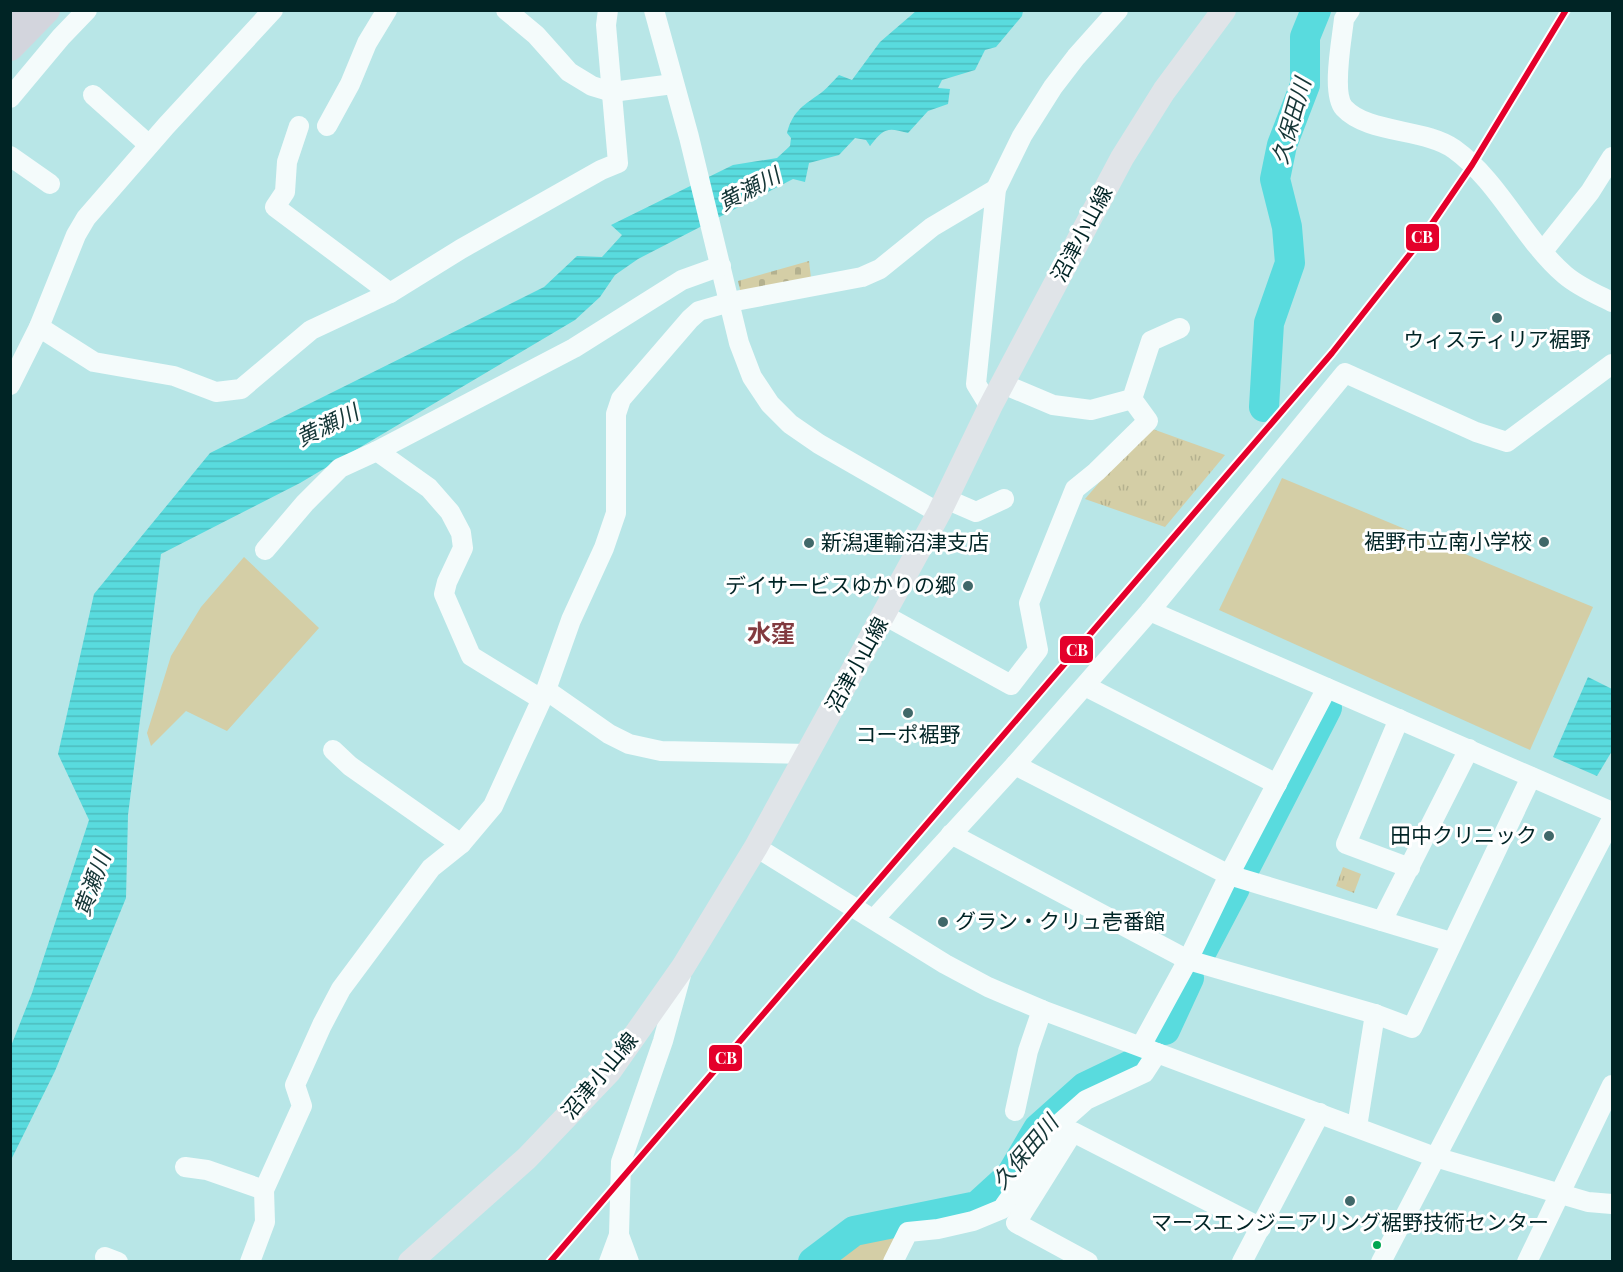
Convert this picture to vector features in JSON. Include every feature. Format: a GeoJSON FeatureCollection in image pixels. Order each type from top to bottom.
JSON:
{"type":"FeatureCollection","features":[{"type":"Feature","properties":{"kind":"highway"},"geometry":{"type":"LineString","coordinates":[[10,47],[46,10]]}},
{"type":"Feature","properties":{"kind":"main road","name":"沼津小山線"},"geometry":{"type":"LineString","coordinates":[[410,1262],[527,1158],[609,1072],[683,967],[756,847],[884,615],[943,506],[990,407],[1122,158],[1164,91],[1224,10]]}},
{"type":"Feature","properties":{"kind":"street"},"geometry":{"type":"LineString","coordinates":[[10,98],[87,10]]}},
{"type":"Feature","properties":{"kind":"street"},"geometry":{"type":"LineString","coordinates":[[10,385],[39,327],[76,235],[86,218],[149,145],[273,10]]}},
{"type":"Feature","properties":{"kind":"street"},"geometry":{"type":"LineString","coordinates":[[327,126],[350,84],[367,43],[387,10]]}},
{"type":"Feature","properties":{"kind":"street"},"geometry":{"type":"LineString","coordinates":[[506,10],[536,35],[569,72],[592,86],[612,92],[674,84]]}},
{"type":"Feature","properties":{"kind":"street"},"geometry":{"type":"LineString","coordinates":[[39,327],[94,362],[174,376],[216,392],[241,389],[311,330],[390,293],[461,249],[601,170],[618,164],[606,25],[608,10]]}},
{"type":"Feature","properties":{"kind":"street"},"geometry":{"type":"LineString","coordinates":[[654,10],[689,137],[742,351],[753,377],[770,404],[790,423],[819,444],[943,506],[976,512],[1004,499]]}},
{"type":"Feature","properties":{"kind":"street"},"geometry":{"type":"LineString","coordinates":[[990,407],[976,384],[996,189],[1022,136],[1053,87],[1118,10]]}},
{"type":"Feature","properties":{"kind":"street"},"geometry":{"type":"LineString","coordinates":[[1350,10],[1344,19],[1337,89],[1343,107],[1361,121],[1420,135],[1452,148],[1479,172],[1564,274],[1575,283],[1612,302]]}},
{"type":"Feature","properties":{"kind":"street"},"geometry":{"type":"LineString","coordinates":[[10,79],[46,36],[61,37]]}},
{"type":"Feature","properties":{"kind":"street"},"geometry":{"type":"LineString","coordinates":[[93,95],[149,145]]}},
{"type":"Feature","properties":{"kind":"street"},"geometry":{"type":"LineString","coordinates":[[299,126],[287,162],[285,192],[275,207],[390,293]]}},
{"type":"Feature","properties":{"kind":"street"},"geometry":{"type":"LineString","coordinates":[[10,156],[50,184]]}},
{"type":"Feature","properties":{"kind":"street"},"geometry":{"type":"LineString","coordinates":[[1543,251],[1590,192],[1612,157]]}},
{"type":"Feature","properties":{"kind":"street"},"geometry":{"type":"LineString","coordinates":[[250,1262],[264,1222],[264,1190],[302,1106],[295,1085],[322,1025],[341,989],[431,868],[461,844],[493,806],[543,694],[571,620],[604,548],[616,513],[616,414],[621,399],[699,311],[730,302],[862,277],[880,269],[932,227],[996,189]]}},
{"type":"Feature","properties":{"kind":"street"},"geometry":{"type":"LineString","coordinates":[[265,550],[305,502],[340,468],[574,348],[682,280],[719,262]]}},
{"type":"Feature","properties":{"kind":"street"},"geometry":{"type":"LineString","coordinates":[[1132,399],[1151,341],[1180,328]]}},
{"type":"Feature","properties":{"kind":"street"},"geometry":{"type":"LineString","coordinates":[[874,919],[1015,765],[1150,611],[1345,373],[1476,432],[1507,442],[1612,364]]}},
{"type":"Feature","properties":{"kind":"street"},"geometry":{"type":"LineString","coordinates":[[1003,384],[1053,405],[1091,410],[1132,399]]}},
{"type":"Feature","properties":{"kind":"street"},"geometry":{"type":"LineString","coordinates":[[884,615],[1011,685],[1038,650],[1029,603],[1075,489],[1096,472],[1148,421],[1132,399]]}},
{"type":"Feature","properties":{"kind":"street"},"geometry":{"type":"LineString","coordinates":[[377,451],[429,488],[450,512],[461,533],[463,548],[447,582],[444,594],[471,656],[543,694],[629,744],[661,751],[808,754]]}},
{"type":"Feature","properties":{"kind":"street"},"geometry":{"type":"LineString","coordinates":[[1150,611],[1612,812]]}},
{"type":"Feature","properties":{"kind":"street"},"geometry":{"type":"LineString","coordinates":[[1085,686],[1277,784]]}},
{"type":"Feature","properties":{"kind":"street"},"geometry":{"type":"LineString","coordinates":[[1088,1262],[1016,1223],[1067,1127],[1086,1100],[1144,1073],[1149,1049],[1188,960],[1229,875],[1327,688]]}},
{"type":"Feature","properties":{"kind":"street"},"geometry":{"type":"LineString","coordinates":[[1399,719],[1346,844],[1410,868]]}},
{"type":"Feature","properties":{"kind":"street"},"geometry":{"type":"LineString","coordinates":[[1382,921],[1469,749]]}},
{"type":"Feature","properties":{"kind":"street"},"geometry":{"type":"LineString","coordinates":[[333,750],[350,766],[461,844]]}},
{"type":"Feature","properties":{"kind":"street"},"geometry":{"type":"LineString","coordinates":[[1015,765],[1229,875],[1451,942]]}},
{"type":"Feature","properties":{"kind":"street"},"geometry":{"type":"LineString","coordinates":[[951,834],[1188,960],[1375,1014],[1412,1028],[1531,777]]}},
{"type":"Feature","properties":{"kind":"street"},"geometry":{"type":"LineString","coordinates":[[1381,1262],[1612,819]]}},
{"type":"Feature","properties":{"kind":"street"},"geometry":{"type":"LineString","coordinates":[[756,847],[962,973],[1042,1010],[1435,1157],[1588,1203],[1612,1204]]}},
{"type":"Feature","properties":{"kind":"street"},"geometry":{"type":"LineString","coordinates":[[609,1262],[618,1235],[621,1162],[663,1041],[683,967]]}},
{"type":"Feature","properties":{"kind":"street"},"geometry":{"type":"LineString","coordinates":[[1015,1111],[1028,1052],[1042,1010]]}},
{"type":"Feature","properties":{"kind":"street"},"geometry":{"type":"LineString","coordinates":[[1357,1127],[1375,1014]]}},
{"type":"Feature","properties":{"kind":"street"},"geometry":{"type":"LineString","coordinates":[[1527,1262],[1612,1085]]}},
{"type":"Feature","properties":{"kind":"street"},"geometry":{"type":"LineString","coordinates":[[1242,1262],[1320,1113]]}},
{"type":"Feature","properties":{"kind":"street"},"geometry":{"type":"LineString","coordinates":[[1067,1127],[1261,1228]]}},
{"type":"Feature","properties":{"kind":"street"},"geometry":{"type":"LineString","coordinates":[[893,1262],[908,1232],[938,1229],[973,1221],[1002,1209],[1029,1171],[1044,1143],[1067,1127]]}},
{"type":"Feature","properties":{"kind":"street"},"geometry":{"type":"LineString","coordinates":[[185,1167],[207,1170],[264,1190]]}},
{"type":"Feature","properties":{"kind":"street"},"geometry":{"type":"LineString","coordinates":[[618,1235],[629,1262]]}},
{"type":"Feature","properties":{"kind":"green space"},"geometry":{"type":"Polygon","coordinates":[[[809,261],[811,278],[741,294],[738,281],[809,261]]]}},
{"type":"Feature","properties":{"kind":"green space"},"geometry":{"type":"Polygon","coordinates":[[[1147,427],[1225,455],[1165,527],[1085,499],[1147,427]]]}},
{"type":"Feature","properties":{"kind":"green space"},"geometry":{"type":"Polygon","coordinates":[[[1282,478],[1593,607],[1530,750],[1219,610],[1282,478]]]}},
{"type":"Feature","properties":{"kind":"green space"},"geometry":{"type":"Polygon","coordinates":[[[244,557],[319,628],[227,731],[186,711],[151,746],[147,733],[171,656],[201,607],[244,557]]]}},
{"type":"Feature","properties":{"kind":"green space"},"geometry":{"type":"Polygon","coordinates":[[[1343,867],[1361,874],[1354,893],[1336,886],[1343,867]]]}},
{"type":"Feature","properties":{"kind":"green space"},"geometry":{"type":"Polygon","coordinates":[[[897,1232],[885,1261],[828,1262],[859,1237],[897,1232]]]}},
{"type":"Feature","properties":{"kind":"water","name":"黄瀬川"},"geometry":{"type":"Polygon","coordinates":[[[916,11],[1023,11],[1022,16],[996,47],[985,50],[975,70],[942,80],[938,88],[950,89],[948,104],[928,111],[908,133],[895,130],[883,132],[870,146],[866,140],[855,138],[839,155],[809,163],[805,182],[793,179],[638,259],[615,275],[600,297],[575,320],[300,483],[161,554],[128,815],[126,898],[55,1071],[11,1160],[11,1046],[32,993],[89,820],[58,754],[94,594],[210,453],[544,287],[577,256],[602,257],[622,235],[611,225],[733,165],[777,158],[790,146],[791,138],[787,133],[798,111],[824,91],[839,75],[852,80],[880,42],[916,11]]]}},
{"type":"Feature","properties":{"kind":"water"},"geometry":{"type":"Polygon","coordinates":[[[1588,677],[1612,689],[1612,751],[1597,776],[1553,757],[1588,677]]]}},
{"type":"Feature","properties":{"kind":"waterway","name":"久保田川"},"geometry":{"type":"LineString","coordinates":[[1264,407],[1269,323],[1290,263],[1287,227],[1275,179],[1282,145],[1305,85],[1305,37],[1316,10]]}},
{"type":"Feature","properties":{"kind":"waterway","name":"久保田川"},"geometry":{"type":"LineString","coordinates":[[1245,868],[1327,708]]}},
{"type":"Feature","properties":{"kind":"waterway","name":"久保田川"},"geometry":{"type":"LineString","coordinates":[[1203,949],[1235,888]]}},
{"type":"Feature","properties":{"kind":"waterway","name":"久保田川"},"geometry":{"type":"LineString","coordinates":[[1165,1030],[1189,978]]}},
{"type":"Feature","properties":{"kind":"waterway","name":"久保田川"},"geometry":{"type":"LineString","coordinates":[[813,1262],[854,1231],[977,1206],[1011,1175],[1038,1129],[1085,1087],[1133,1064]]}},
{"type":"Feature","properties":{"kind":"transit line","name":"CB"},"geometry":{"type":"LineString","coordinates":[[550,1262],[1332,353],[1418,244],[1472,165],[1566,10]]}},
{"type":"Feature","properties":{"kind":"place","name":"ウィスティリア裾野"},"geometry":{"type":"Point","coordinates":[1497,318]}},
{"type":"Feature","properties":{"kind":"place","name":"裾野市立南小学校"},"geometry":{"type":"Point","coordinates":[1544,542]}},
{"type":"Feature","properties":{"kind":"place","name":"新潟運輸沼津支店"},"geometry":{"type":"Point","coordinates":[809,543]}},
{"type":"Feature","properties":{"kind":"place","name":"デイサービスゆかりの郷"},"geometry":{"type":"Point","coordinates":[968,586]}},
{"type":"Feature","properties":{"kind":"place","name":"コーポ裾野"},"geometry":{"type":"Point","coordinates":[908,713]}},
{"type":"Feature","properties":{"kind":"place","name":"田中クリニック"},"geometry":{"type":"Point","coordinates":[1549,836]}},
{"type":"Feature","properties":{"kind":"place","name":"グラン・クリュ壱番館"},"geometry":{"type":"Point","coordinates":[943,922]}},
{"type":"Feature","properties":{"kind":"place","name":"マースエンジニアリング裾野技術センター"},"geometry":{"type":"Point","coordinates":[1350,1201]}},
{"type":"Feature","properties":{"kind":"district","name":"水窪"},"geometry":{"type":"Point","coordinates":[771,634]}}]}
